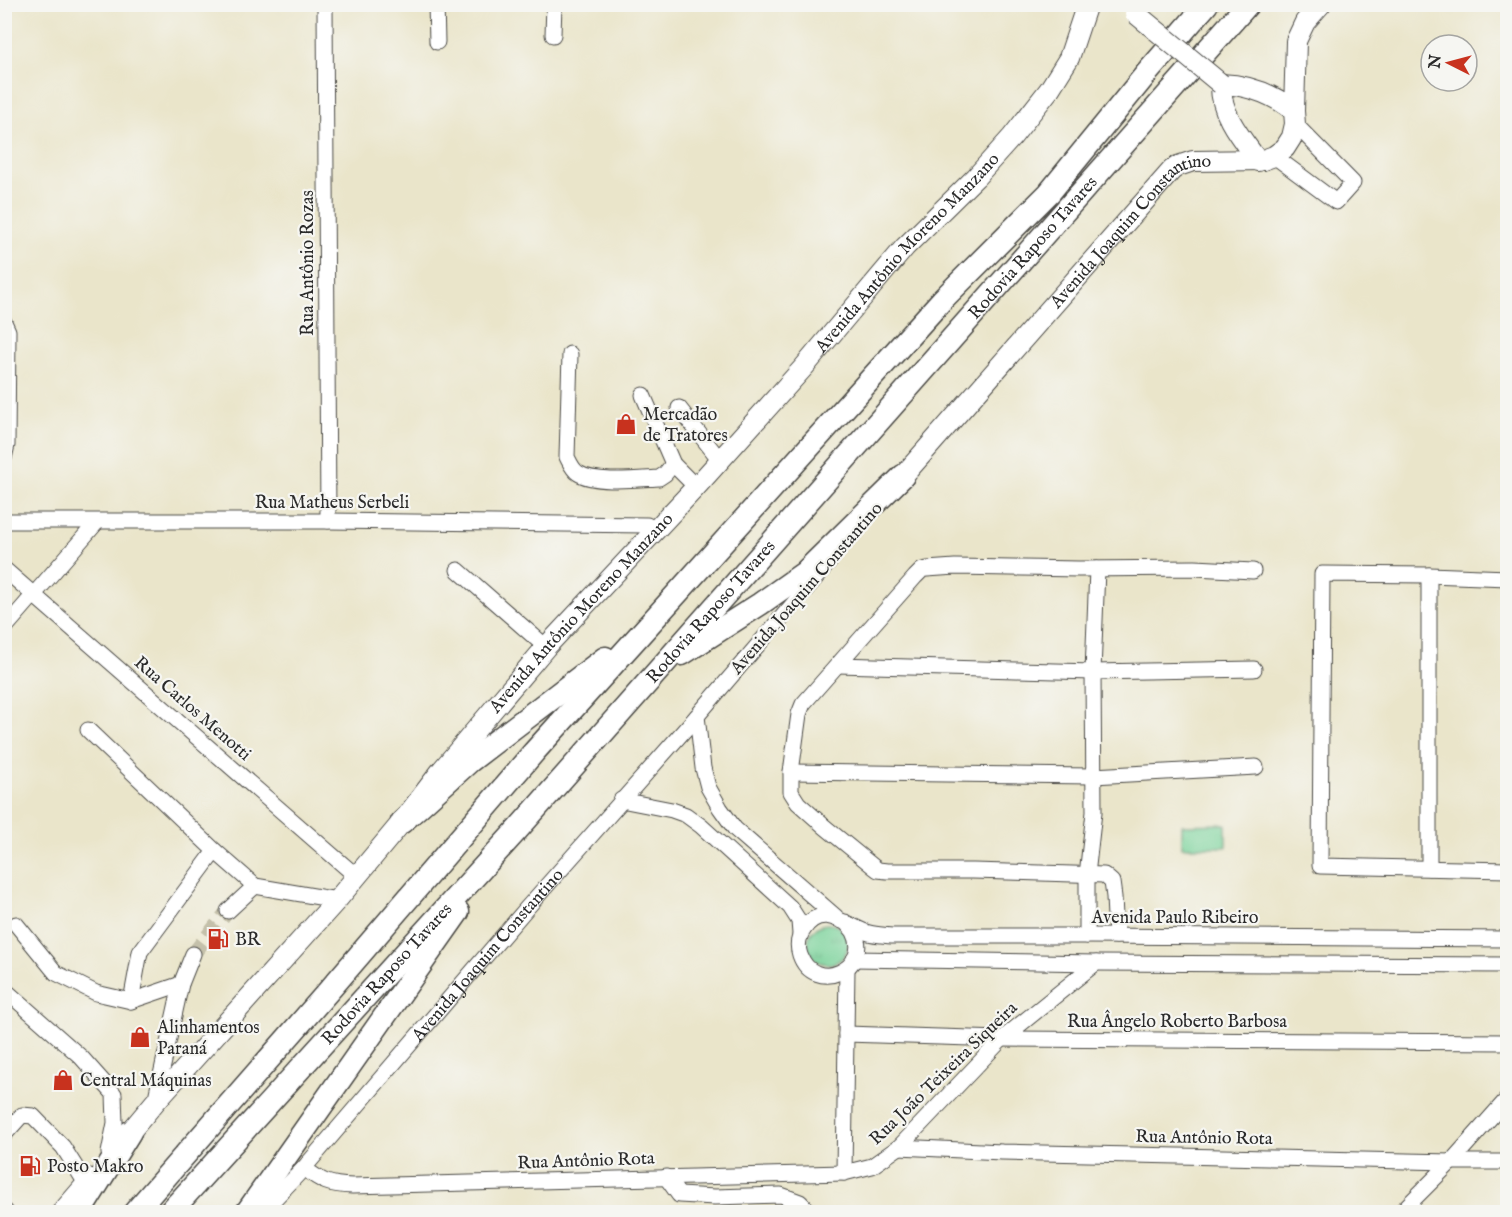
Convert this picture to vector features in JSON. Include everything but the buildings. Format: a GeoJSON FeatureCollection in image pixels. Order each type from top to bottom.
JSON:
{"type":"FeatureCollection","features":[{"type":"Feature","properties":{"kind":"highway","name":"Rodovia Raposo Tavares"},"geometry":{"type":"LineString","coordinates":[[135,1212],[534,752],[942,300],[1049,192],[1207,4]]}},
{"type":"Feature","properties":{"kind":"highway","name":"Rodovia Raposo Tavares"},"geometry":{"type":"LineString","coordinates":[[170,1212],[516,830],[1248,4]]}},
{"type":"Feature","properties":{"kind":"highway"},"geometry":{"type":"LineString","coordinates":[[658,670],[804,573],[903,476]]}},
{"type":"Feature","properties":{"kind":"highway"},"geometry":{"type":"LineString","coordinates":[[402,822],[470,761],[602,661],[738,526]]}},
{"type":"Feature","properties":{"kind":"highway"},"geometry":{"type":"LineString","coordinates":[[247,1212],[516,830]]}},
{"type":"Feature","properties":{"kind":"highway"},"geometry":{"type":"LineString","coordinates":[[80,1212],[130,1132]]}},
{"type":"Feature","properties":{"kind":"main road","name":"Avenida Antônio Moreno Manzano"},"geometry":{"type":"LineString","coordinates":[[130,1132],[337,900],[441,771],[546,647],[657,531],[804,367],[905,247],[976,177],[1012,137],[1049,90],[1069,58],[1087,4]]}},
{"type":"Feature","properties":{"kind":"main road"},"geometry":{"type":"LineString","coordinates":[[1221,84],[1221,93],[1231,123],[1238,135],[1266,158],[1280,152],[1289,142],[1294,130],[1296,41],[1305,22],[1321,4]]}},
{"type":"Feature","properties":{"kind":"main road"},"geometry":{"type":"LineString","coordinates":[[1132,7],[1221,84],[1260,91],[1284,103],[1294,118]]}},
{"type":"Feature","properties":{"kind":"main road","name":"Avenida Joaquim Constantino"},"geometry":{"type":"LineString","coordinates":[[903,476],[1172,170],[1192,161],[1266,158]]}},
{"type":"Feature","properties":{"kind":"street","name":"Rua Antônio Rozas"},"geometry":{"type":"LineString","coordinates":[[325,4],[328,521]]}},
{"type":"Feature","properties":{"kind":"street"},"geometry":{"type":"LineString","coordinates":[[436,4],[436,42]]}},
{"type":"Feature","properties":{"kind":"street"},"geometry":{"type":"LineString","coordinates":[[553,35],[554,4]]}},
{"type":"Feature","properties":{"kind":"street"},"geometry":{"type":"LineString","coordinates":[[1266,158],[1335,202],[1353,183],[1294,118]]}},
{"type":"Feature","properties":{"kind":"street"},"geometry":{"type":"LineString","coordinates":[[4,322],[8,331],[7,445],[4,458]]}},
{"type":"Feature","properties":{"kind":"street"},"geometry":{"type":"LineString","coordinates":[[570,354],[567,458],[576,472],[589,478],[609,480],[659,478],[673,465]]}},
{"type":"Feature","properties":{"kind":"street"},"geometry":{"type":"LineString","coordinates":[[643,395],[673,465],[696,487]]}},
{"type":"Feature","properties":{"kind":"street"},"geometry":{"type":"LineString","coordinates":[[679,408],[720,460]]}},
{"type":"Feature","properties":{"kind":"street","name":"Avenida Joaquim Constantino"},"geometry":{"type":"LineString","coordinates":[[262,1212],[304,1168],[903,476]]}},
{"type":"Feature","properties":{"kind":"street","name":"Rua Matheus Serbeli"},"geometry":{"type":"LineString","coordinates":[[4,521],[328,521],[647,525],[657,531]]}},
{"type":"Feature","properties":{"kind":"street"},"geometry":{"type":"LineString","coordinates":[[4,629],[98,522]]}},
{"type":"Feature","properties":{"kind":"street"},"geometry":{"type":"LineString","coordinates":[[1116,936],[1112,882],[1104,875],[887,871],[873,867],[825,827],[794,798],[791,792],[791,772],[799,711],[922,570],[977,567],[1183,568],[1253,571]]}},
{"type":"Feature","properties":{"kind":"street","name":"Rua Carlos Menotti"},"geometry":{"type":"LineString","coordinates":[[4,569],[356,876]]}},
{"type":"Feature","properties":{"kind":"street"},"geometry":{"type":"LineString","coordinates":[[1087,936],[1087,875],[1094,812],[1093,672],[1097,569]]}},
{"type":"Feature","properties":{"kind":"street"},"geometry":{"type":"LineString","coordinates":[[458,570],[546,647]]}},
{"type":"Feature","properties":{"kind":"street"},"geometry":{"type":"LineString","coordinates":[[1508,578],[1322,574],[1320,866],[1508,870]]}},
{"type":"Feature","properties":{"kind":"street"},"geometry":{"type":"LineString","coordinates":[[1429,575],[1429,868]]}},
{"type":"Feature","properties":{"kind":"street"},"geometry":{"type":"LineString","coordinates":[[838,665],[1093,672],[1254,669]]}},
{"type":"Feature","properties":{"kind":"street","name":"Avenida Paulo Ribeiro"},"geometry":{"type":"LineString","coordinates":[[697,716],[703,768],[708,787],[735,829],[840,919],[870,934],[892,936],[1508,939]]}},
{"type":"Feature","properties":{"kind":"street"},"geometry":{"type":"LineString","coordinates":[[88,730],[255,886],[337,900]]}},
{"type":"Feature","properties":{"kind":"street"},"geometry":{"type":"LineString","coordinates":[[791,772],[1093,776],[1256,766]]}},
{"type":"Feature","properties":{"kind":"street"},"geometry":{"type":"LineString","coordinates":[[621,800],[672,810],[686,815],[701,826],[790,907],[800,921],[798,943],[799,954],[804,965],[813,972],[825,975],[836,974],[851,964],[1508,965]]}},
{"type":"Feature","properties":{"kind":"street"},"geometry":{"type":"LineString","coordinates":[[131,1001],[140,952],[215,851]]}},
{"type":"Feature","properties":{"kind":"street"},"geometry":{"type":"LineString","coordinates":[[228,911],[255,886]]}},
{"type":"Feature","properties":{"kind":"street"},"geometry":{"type":"LineString","coordinates":[[800,934],[806,925],[825,916],[840,919],[854,932],[857,945],[851,964],[846,1034],[844,1173]]}},
{"type":"Feature","properties":{"kind":"street"},"geometry":{"type":"LineString","coordinates":[[16,924],[56,973],[96,993],[131,1001],[181,984]]}},
{"type":"Feature","properties":{"kind":"street"},"geometry":{"type":"LineString","coordinates":[[155,1102],[181,984],[193,954]]}},
{"type":"Feature","properties":{"kind":"street","name":"Rua João Teixeira Siqueira"},"geometry":{"type":"LineString","coordinates":[[872,1166],[899,1147],[1002,1039],[1096,963]]}},
{"type":"Feature","properties":{"kind":"street"},"geometry":{"type":"LineString","coordinates":[[4,989],[81,1057],[114,1094],[115,1123],[109,1153]]}},
{"type":"Feature","properties":{"kind":"street","name":"Rua Ângelo Roberto Barbosa"},"geometry":{"type":"LineString","coordinates":[[846,1034],[1002,1039],[1508,1042]]}},
{"type":"Feature","properties":{"kind":"street"},"geometry":{"type":"LineString","coordinates":[[1401,1212],[1451,1162],[1508,1098]]}},
{"type":"Feature","properties":{"kind":"street"},"geometry":{"type":"LineString","coordinates":[[4,1135],[22,1115],[33,1116],[63,1147],[85,1182]]}},
{"type":"Feature","properties":{"kind":"street","name":"Avenida Antônio Moreno Manzano"},"geometry":{"type":"LineString","coordinates":[[59,1212],[130,1132]]}},
{"type":"Feature","properties":{"kind":"street","name":"Rua Antônio Rota"},"geometry":{"type":"LineString","coordinates":[[899,1147],[1002,1152],[1451,1162],[1508,1161]]}},
{"type":"Feature","properties":{"kind":"street","name":"Rua Antônio Rota"},"geometry":{"type":"LineString","coordinates":[[304,1168],[318,1179],[333,1185],[352,1186],[844,1173],[872,1166]]}},
{"type":"Feature","properties":{"kind":"street"},"geometry":{"type":"LineString","coordinates":[[666,1177],[679,1195],[715,1197],[781,1195],[800,1202],[810,1212]]}},
{"type":"Feature","properties":{"kind":"green space"},"geometry":{"type":"Polygon","coordinates":[[[1226,824],[1226,847],[1182,847],[1182,825],[1226,824]]]}},
{"type":"Feature","properties":{"kind":"green space"},"geometry":{"type":"Polygon","coordinates":[[[828,924],[842,930],[848,944],[842,958],[828,964],[814,958],[808,944],[814,930],[828,924]]]}},
{"type":"Feature","properties":{"kind":"tunnel"},"geometry":{"type":"LineString","coordinates":[[193,954],[228,911]]}},
{"type":"Feature","properties":{"kind":"place","name":"Mercadão de Tratores"},"geometry":{"type":"Point","coordinates":[626,424]}},
{"type":"Feature","properties":{"kind":"place","name":"BR"},"geometry":{"type":"Point","coordinates":[218,939]}},
{"type":"Feature","properties":{"kind":"place","name":"Alinhamentos Paraná"},"geometry":{"type":"Point","coordinates":[140,1037]}},
{"type":"Feature","properties":{"kind":"place","name":"Central Máquinas"},"geometry":{"type":"Point","coordinates":[63,1080]}},
{"type":"Feature","properties":{"kind":"place","name":"Posto Makro"},"geometry":{"type":"Point","coordinates":[30,1166]}}]}
